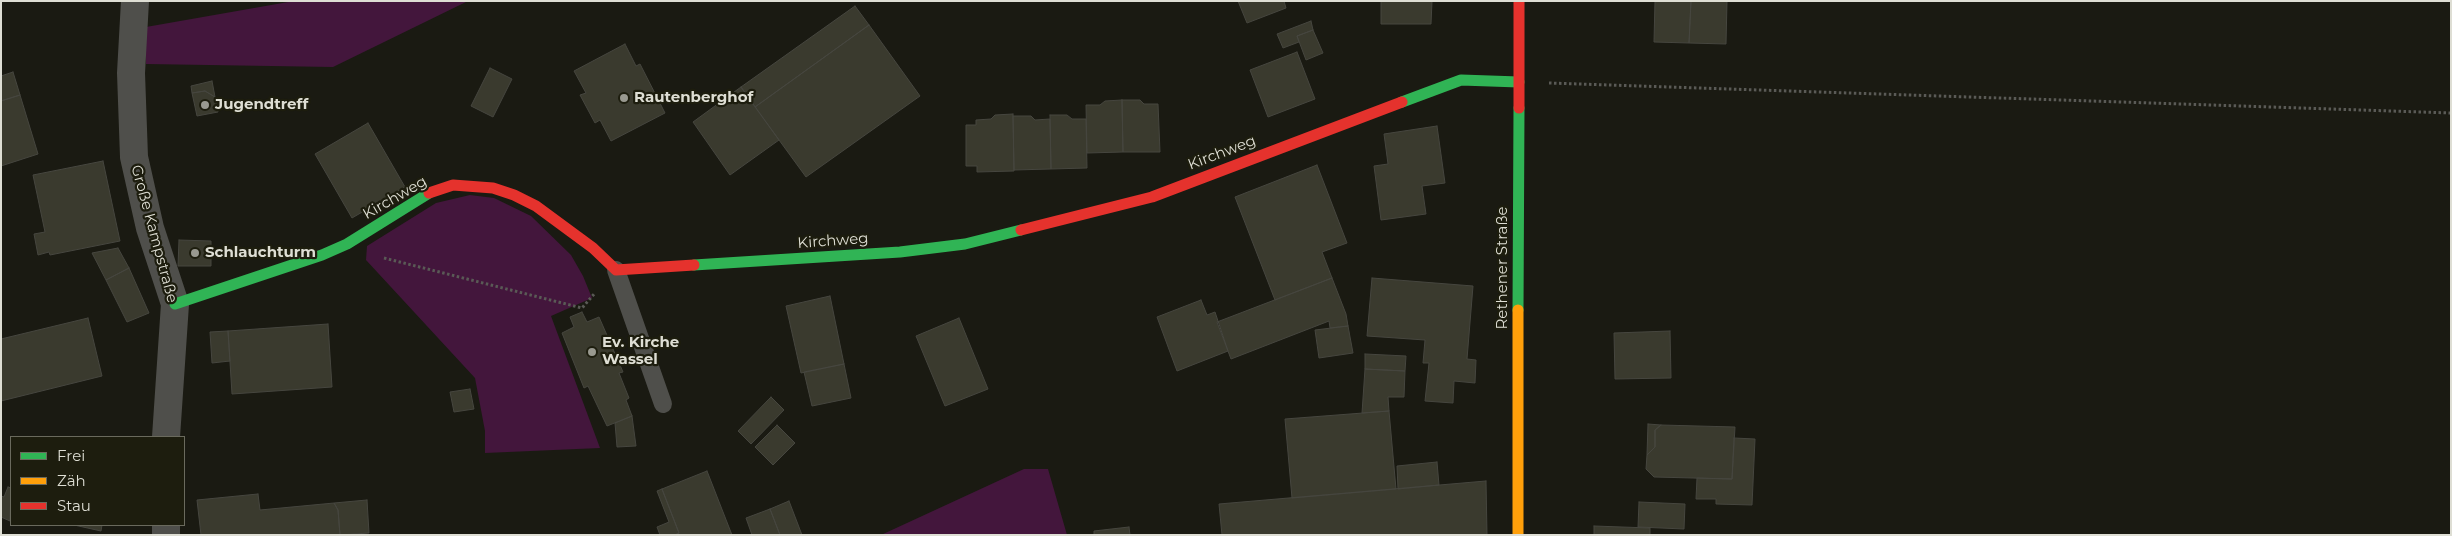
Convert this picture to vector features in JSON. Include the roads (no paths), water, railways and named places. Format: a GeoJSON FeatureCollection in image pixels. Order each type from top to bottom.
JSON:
{"type":"FeatureCollection","features":[{"type":"Feature","properties":{"kind":"street","name":"Große Kampstraße"},"geometry":{"type":"LineString","coordinates":[[135,1],[131,73],[134,158],[150,228],[175,304],[166,436]]}},
{"type":"Feature","properties":{"kind":"street","name":"Rethener Straße"},"geometry":{"type":"LineString","coordinates":[[1518,535],[1519,1]]}},
{"type":"Feature","properties":{"kind":"street","name":"Kirchweg"},"geometry":{"type":"LineString","coordinates":[[175,304],[322,255],[347,244],[428,193],[453,185],[493,188],[514,195],[536,206],[593,248],[616,270],[900,252],[965,244],[1152,197],[1461,80],[1519,82]]}},
{"type":"Feature","properties":{"kind":"lane"},"geometry":{"type":"LineString","coordinates":[[616,270],[663,404]]}},
{"type":"Feature","properties":{"kind":"place","name":"Rautenberghof"},"geometry":{"type":"Point","coordinates":[624,98]}},
{"type":"Feature","properties":{"kind":"place","name":"Jugendtreff"},"geometry":{"type":"Point","coordinates":[205,105]}},
{"type":"Feature","properties":{"kind":"place","name":"Schlauchturm"},"geometry":{"type":"Point","coordinates":[195,253]}},
{"type":"Feature","properties":{"kind":"place","name":"Ev. Kirche Wassel"},"geometry":{"type":"Point","coordinates":[592,352]}}]}
